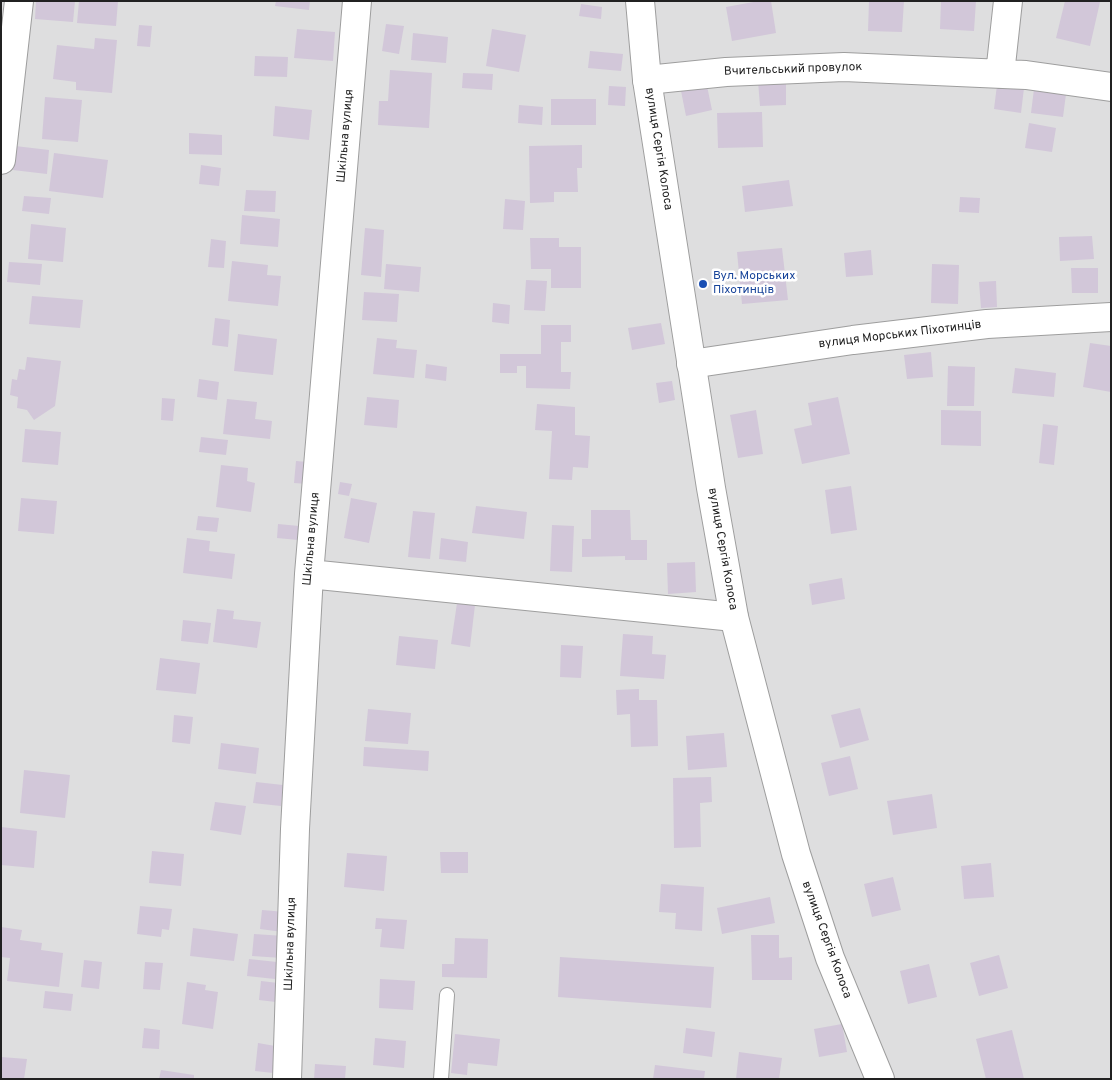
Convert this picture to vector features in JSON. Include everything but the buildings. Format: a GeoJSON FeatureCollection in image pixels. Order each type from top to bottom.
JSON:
{"type":"FeatureCollection","features":[{"type":"Feature","properties":{"kind":"street"},"geometry":{"type":"LineString","coordinates":[[1,160],[19,1]]}},
{"type":"Feature","properties":{"kind":"street","name":"Шкільна вулиця"},"geometry":{"type":"LineString","coordinates":[[287,1079],[294,829],[308,574],[357,1]]}},
{"type":"Feature","properties":{"kind":"street","name":"вулиця Сергія Колоса"},"geometry":{"type":"LineString","coordinates":[[640,1],[647,80],[711,488],[734,617],[796,854],[830,958],[880,1079]]}},
{"type":"Feature","properties":{"kind":"street"},"geometry":{"type":"LineString","coordinates":[[1000,74],[1008,1]]}},
{"type":"Feature","properties":{"kind":"street","name":"Вчительський провулок"},"geometry":{"type":"LineString","coordinates":[[647,80],[726,72],[844,67],[1026,75],[1111,87]]}},
{"type":"Feature","properties":{"kind":"street","name":"вулиця Морських Піхотинців"},"geometry":{"type":"LineString","coordinates":[[691,364],[853,340],[988,324],[1111,317]]}},
{"type":"Feature","properties":{"kind":"street"},"geometry":{"type":"LineString","coordinates":[[308,574],[734,617]]}},
{"type":"Feature","properties":{"kind":"lane"},"geometry":{"type":"LineString","coordinates":[[441,1079],[447,995]]}},
{"type":"Feature","properties":{"kind":"shaded area"},"geometry":{"type":"Polygon","coordinates":[[[1,1],[1111,1],[1111,1079],[1,1079],[1,1]]]}},
{"type":"Feature","properties":{"kind":"place","name":"Вул. Морських Піхотинців"},"geometry":{"type":"Point","coordinates":[703,284]}}]}
